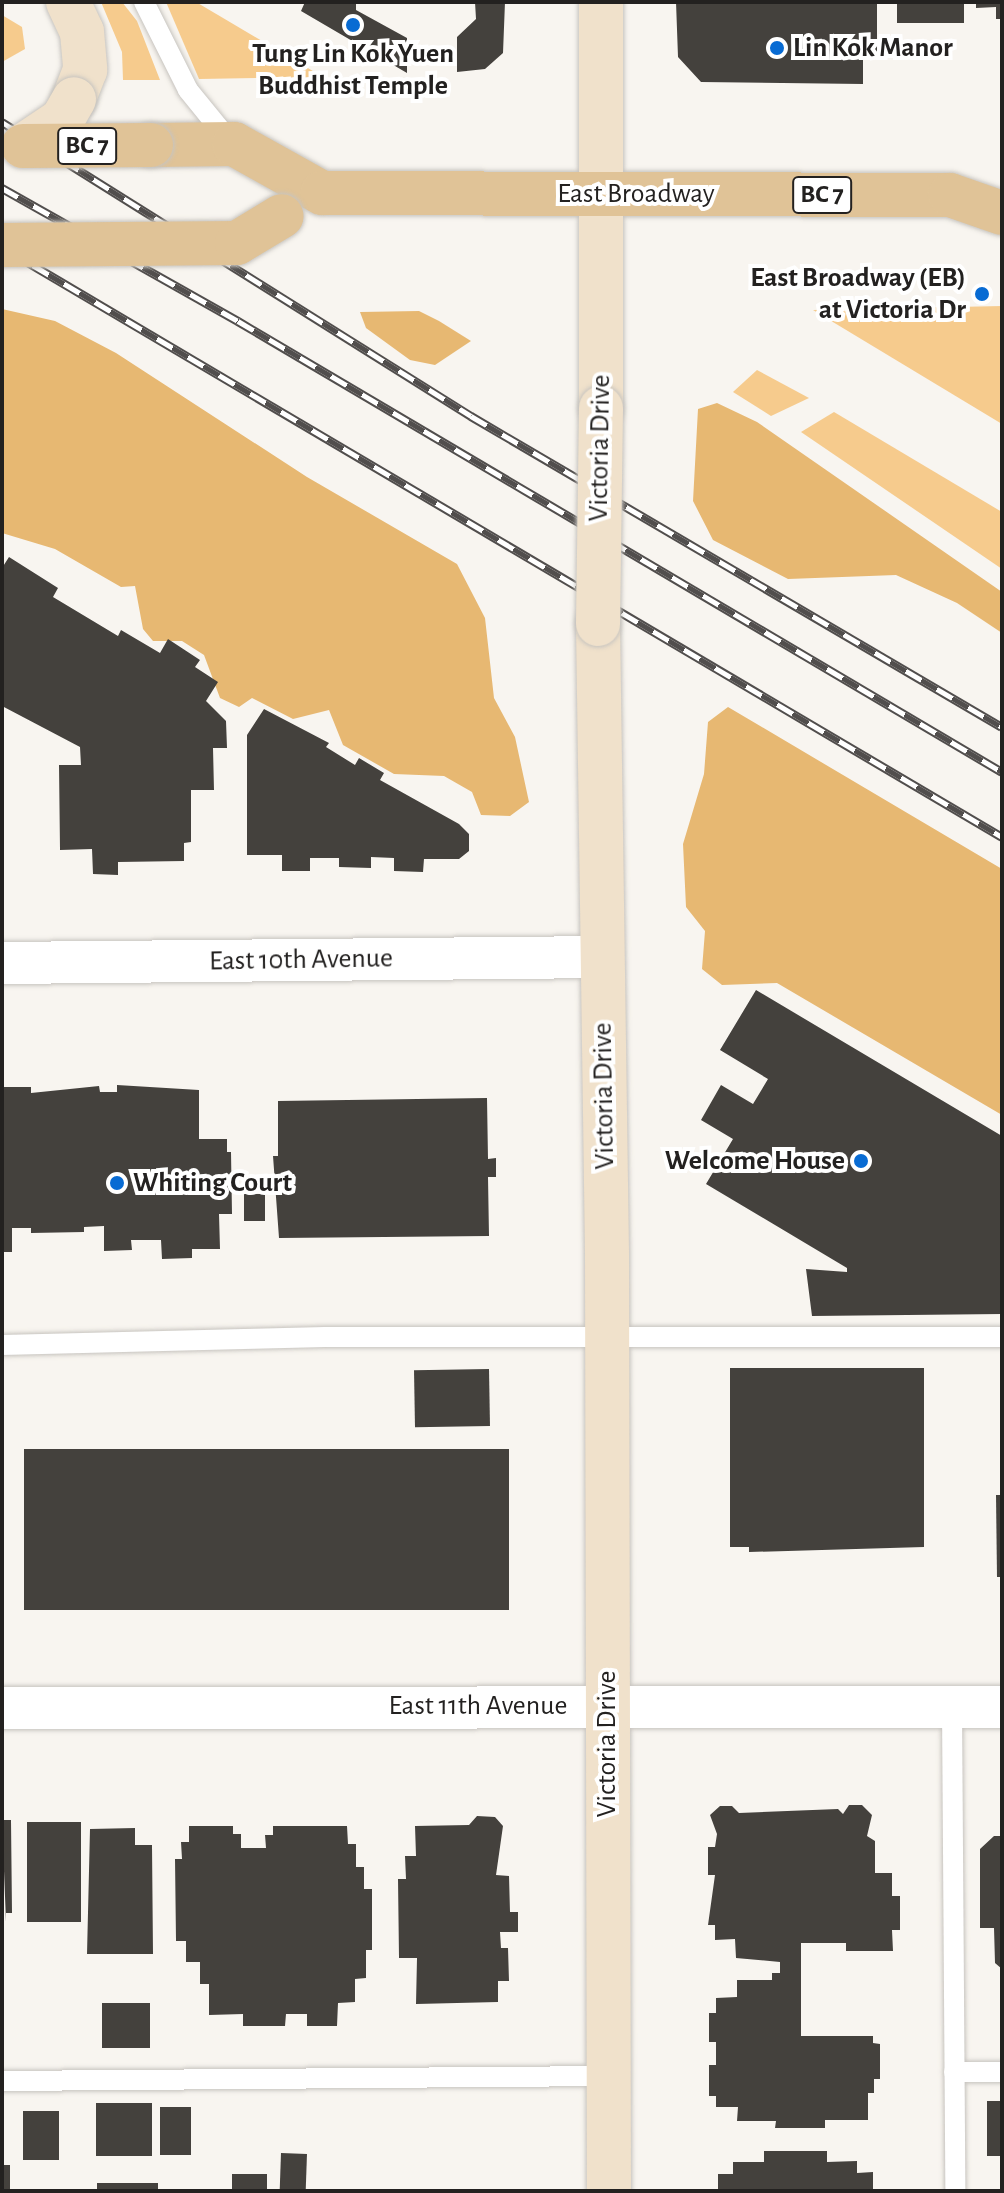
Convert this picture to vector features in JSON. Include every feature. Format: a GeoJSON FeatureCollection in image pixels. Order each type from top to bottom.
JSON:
{"type":"FeatureCollection","features":[{"type":"Feature","properties":{"kind":"main road","name":"East Broadway"},"geometry":{"type":"LineString","coordinates":[[12,146],[234,144],[322,193],[950,195],[1002,178]]}},
{"type":"Feature","properties":{"kind":"main road"},"geometry":{"type":"LineString","coordinates":[[2,245],[237,243],[322,193]]}},
{"type":"Feature","properties":{"kind":"main road","name":"East Broadway"},"geometry":{"type":"LineString","coordinates":[[950,195],[1002,213]]}},
{"type":"Feature","properties":{"kind":"street"},"geometry":{"type":"LineString","coordinates":[[12,146],[62,120],[74,99],[85,70],[82,32],[68,2]]}},
{"type":"Feature","properties":{"kind":"street","name":"Victoria Drive"},"geometry":{"type":"LineString","coordinates":[[601,2],[604,194],[599,878],[606,1340],[609,2191]]}},
{"type":"Feature","properties":{"kind":"street","name":"East 10th Avenue"},"geometry":{"type":"LineString","coordinates":[[2,963],[600,957]]}},
{"type":"Feature","properties":{"kind":"street","name":"East 11th Avenue"},"geometry":{"type":"LineString","coordinates":[[2,1708],[1002,1707]]}},
{"type":"Feature","properties":{"kind":"lane"},"geometry":{"type":"LineString","coordinates":[[144,2],[188,90],[210,123],[234,144]]}},
{"type":"Feature","properties":{"kind":"lane"},"geometry":{"type":"LineString","coordinates":[[2,1345],[341,1337],[606,1340],[1002,1337]]}},
{"type":"Feature","properties":{"kind":"lane"},"geometry":{"type":"LineString","coordinates":[[952,1707],[955,2191]]}},
{"type":"Feature","properties":{"kind":"lane"},"geometry":{"type":"LineString","coordinates":[[954,2072],[1002,2072]]}},
{"type":"Feature","properties":{"kind":"lane"},"geometry":{"type":"LineString","coordinates":[[2,2081],[608,2076]]}},
{"type":"Feature","properties":{"kind":"shaded area"},"geometry":{"type":"Polygon","coordinates":[[[101,2],[122,2],[137,21],[160,80],[123,80],[122,52],[101,2]]]}},
{"type":"Feature","properties":{"kind":"shaded area"},"geometry":{"type":"Polygon","coordinates":[[[166,2],[196,2],[323,77],[199,79],[166,2]]]}},
{"type":"Feature","properties":{"kind":"shaded area"},"geometry":{"type":"Polygon","coordinates":[[[2,15],[22,27],[25,49],[2,62],[2,15]]]}},
{"type":"Feature","properties":{"kind":"shaded area"},"geometry":{"type":"Polygon","coordinates":[[[1002,306],[1002,424],[813,310],[1002,306]]]}},
{"type":"Feature","properties":{"kind":"shaded area"},"geometry":{"type":"Polygon","coordinates":[[[2,309],[55,321],[116,353],[307,477],[457,564],[485,618],[494,698],[515,737],[529,802],[510,816],[481,815],[472,792],[444,776],[394,774],[343,745],[329,710],[293,719],[252,698],[239,707],[220,698],[204,655],[182,641],[153,641],[143,629],[135,586],[121,587],[55,549],[2,533],[2,309]]]}},
{"type":"Feature","properties":{"kind":"shaded area"},"geometry":{"type":"Polygon","coordinates":[[[419,311],[471,341],[435,365],[410,360],[366,328],[360,312],[419,311]]]}},
{"type":"Feature","properties":{"kind":"shaded area"},"geometry":{"type":"Polygon","coordinates":[[[757,370],[809,398],[771,416],[733,392],[757,370]]]}},
{"type":"Feature","properties":{"kind":"shaded area"},"geometry":{"type":"Polygon","coordinates":[[[717,403],[757,422],[1002,592],[1002,633],[957,603],[896,575],[788,579],[713,540],[693,501],[698,409],[717,403]]]}},
{"type":"Feature","properties":{"kind":"shaded area"},"geometry":{"type":"Polygon","coordinates":[[[834,412],[1002,512],[1002,569],[801,432],[834,412]]]}},
{"type":"Feature","properties":{"kind":"shaded area"},"geometry":{"type":"Polygon","coordinates":[[[728,707],[1002,869],[1002,1115],[777,983],[722,985],[702,969],[705,931],[686,907],[683,844],[704,774],[708,722],[728,707]]]}},
{"type":"Feature","properties":{"kind":"building","name":"Tung Lin Kok Yuen Buddhist Temple"},"geometry":{"type":"Polygon","coordinates":[[[305,2],[356,2],[356,10],[407,38],[407,73],[301,11],[305,2]]]}},
{"type":"Feature","properties":{"kind":"building","name":"Tung Lin Kok Yuen Buddhist Temple"},"geometry":{"type":"Polygon","coordinates":[[[475,2],[505,2],[503,53],[485,69],[457,72],[457,37],[476,19],[475,2]]]}},
{"type":"Feature","properties":{"kind":"building","name":"Lin Kok Manor"},"geometry":{"type":"Polygon","coordinates":[[[676,2],[877,2],[877,57],[863,56],[863,84],[701,82],[678,57],[676,2]]]}},
{"type":"Feature","properties":{"kind":"building"},"geometry":{"type":"Polygon","coordinates":[[[897,2],[964,2],[964,23],[897,23],[897,2]]]}},
{"type":"Feature","properties":{"kind":"building"},"geometry":{"type":"Polygon","coordinates":[[[976,2],[1002,2],[1002,19],[996,19],[996,7],[976,8],[976,2]]]}},
{"type":"Feature","properties":{"kind":"building"},"geometry":{"type":"Polygon","coordinates":[[[9,557],[58,588],[53,597],[118,636],[121,630],[160,653],[168,639],[200,660],[195,667],[218,682],[206,701],[226,721],[227,748],[213,748],[214,790],[191,790],[191,842],[184,843],[184,861],[118,862],[118,875],[93,874],[92,849],[60,850],[59,765],[81,765],[80,747],[2,706],[2,568],[9,557]]]}},
{"type":"Feature","properties":{"kind":"building"},"geometry":{"type":"Polygon","coordinates":[[[264,709],[329,743],[326,747],[355,765],[359,758],[384,773],[380,780],[459,824],[469,834],[469,851],[459,859],[424,859],[423,872],[394,871],[394,858],[371,857],[371,868],[339,867],[339,858],[310,858],[310,871],[282,871],[282,855],[247,855],[247,735],[264,709]]]}},
{"type":"Feature","properties":{"kind":"building","name":"Welcome House"},"geometry":{"type":"Polygon","coordinates":[[[756,990],[1002,1136],[1002,1314],[812,1316],[806,1269],[847,1272],[847,1268],[706,1184],[733,1139],[701,1120],[721,1085],[753,1104],[768,1079],[720,1050],[756,990]]]}},
{"type":"Feature","properties":{"kind":"building","name":"Whiting Court"},"geometry":{"type":"Polygon","coordinates":[[[117,1085],[199,1090],[199,1139],[227,1139],[227,1152],[231,1152],[232,1214],[219,1214],[220,1249],[192,1249],[192,1258],[162,1259],[161,1240],[131,1240],[132,1250],[104,1251],[104,1226],[84,1227],[84,1232],[31,1233],[31,1228],[12,1228],[12,1252],[2,1252],[4,1087],[31,1087],[31,1093],[99,1086],[100,1092],[117,1092],[117,1085]]]}},
{"type":"Feature","properties":{"kind":"building"},"geometry":{"type":"Polygon","coordinates":[[[487,1098],[488,1159],[496,1158],[496,1177],[488,1177],[489,1236],[279,1238],[273,1156],[278,1156],[278,1101],[487,1098]]]}},
{"type":"Feature","properties":{"kind":"building"},"geometry":{"type":"Polygon","coordinates":[[[244,1194],[265,1194],[265,1221],[244,1221],[244,1194]]]}},
{"type":"Feature","properties":{"kind":"building"},"geometry":{"type":"Polygon","coordinates":[[[730,1368],[924,1368],[924,1547],[749,1552],[749,1547],[730,1547],[730,1368]]]}},
{"type":"Feature","properties":{"kind":"building"},"geometry":{"type":"Polygon","coordinates":[[[489,1369],[490,1426],[415,1427],[414,1370],[489,1369]]]}},
{"type":"Feature","properties":{"kind":"building"},"geometry":{"type":"Polygon","coordinates":[[[24,1449],[509,1449],[509,1610],[24,1610],[24,1449]]]}},
{"type":"Feature","properties":{"kind":"building"},"geometry":{"type":"Polygon","coordinates":[[[996,1495],[1002,1495],[1002,1577],[997,1577],[996,1495]]]}},
{"type":"Feature","properties":{"kind":"building"},"geometry":{"type":"Polygon","coordinates":[[[849,1805],[862,1805],[872,1815],[867,1836],[875,1841],[875,1873],[892,1873],[892,1896],[900,1896],[900,1930],[892,1930],[893,1951],[846,1951],[846,1943],[801,1943],[801,2036],[873,2036],[873,2043],[880,2044],[880,2079],[874,2079],[874,2093],[868,2093],[868,2120],[825,2120],[825,2128],[775,2128],[776,2121],[737,2121],[738,2107],[716,2107],[716,2096],[709,2096],[709,2065],[716,2065],[716,2042],[709,2042],[709,2013],[716,2013],[716,1998],[737,1997],[737,1980],[772,1980],[772,1973],[780,1973],[780,1962],[736,1958],[735,1939],[715,1940],[715,1925],[708,1925],[715,1875],[708,1875],[708,1847],[715,1847],[717,1834],[710,1815],[720,1806],[732,1806],[739,1813],[838,1809],[843,1814],[849,1805]]]}},
{"type":"Feature","properties":{"kind":"building"},"geometry":{"type":"Polygon","coordinates":[[[477,1816],[495,1817],[503,1826],[496,1875],[509,1876],[510,1912],[518,1912],[518,1932],[500,1932],[501,1948],[508,1948],[509,1981],[498,1981],[498,2002],[416,2004],[417,1958],[399,1958],[398,1879],[406,1879],[405,1856],[416,1856],[415,1826],[469,1825],[477,1816]]]}},
{"type":"Feature","properties":{"kind":"building"},"geometry":{"type":"Polygon","coordinates":[[[2,1820],[11,1820],[12,1913],[6,1913],[6,1922],[2,1820]]]}},
{"type":"Feature","properties":{"kind":"building"},"geometry":{"type":"Polygon","coordinates":[[[27,1822],[81,1822],[81,1922],[27,1922],[27,1822]]]}},
{"type":"Feature","properties":{"kind":"building"},"geometry":{"type":"Polygon","coordinates":[[[189,1826],[233,1826],[233,1834],[241,1834],[241,1848],[266,1848],[265,1835],[273,1835],[273,1826],[347,1826],[348,1844],[356,1844],[356,1867],[364,1867],[364,1889],[372,1889],[372,1950],[366,1950],[366,1978],[355,1979],[355,2002],[338,2003],[337,2026],[307,2026],[307,2014],[286,2014],[285,2026],[243,2026],[243,2014],[209,2015],[209,1984],[200,1984],[200,1962],[186,1962],[186,1941],[176,1941],[175,1859],[182,1859],[181,1842],[189,1842],[189,1826]]]}},
{"type":"Feature","properties":{"kind":"building"},"geometry":{"type":"Polygon","coordinates":[[[135,1828],[135,1845],[152,1845],[153,1954],[87,1954],[90,1829],[135,1828]]]}},
{"type":"Feature","properties":{"kind":"building"},"geometry":{"type":"Polygon","coordinates":[[[994,1836],[1002,1836],[1002,1969],[995,1963],[994,1928],[980,1928],[980,1849],[994,1836]]]}},
{"type":"Feature","properties":{"kind":"building"},"geometry":{"type":"Polygon","coordinates":[[[102,2003],[150,2003],[150,2048],[102,2048],[102,2003]]]}},
{"type":"Feature","properties":{"kind":"building"},"geometry":{"type":"Polygon","coordinates":[[[987,2101],[1002,2101],[1002,2156],[987,2156],[987,2101]]]}},
{"type":"Feature","properties":{"kind":"building"},"geometry":{"type":"Polygon","coordinates":[[[96,2103],[152,2103],[152,2156],[96,2156],[96,2103]]]}},
{"type":"Feature","properties":{"kind":"building"},"geometry":{"type":"Polygon","coordinates":[[[160,2107],[191,2107],[191,2155],[160,2155],[160,2107]]]}},
{"type":"Feature","properties":{"kind":"building"},"geometry":{"type":"Polygon","coordinates":[[[23,2111],[59,2111],[59,2160],[23,2160],[23,2111]]]}},
{"type":"Feature","properties":{"kind":"building"},"geometry":{"type":"Polygon","coordinates":[[[764,2151],[827,2151],[827,2162],[857,2161],[857,2173],[873,2172],[873,2191],[718,2191],[718,2174],[733,2174],[733,2162],[764,2162],[764,2151]]]}},
{"type":"Feature","properties":{"kind":"building"},"geometry":{"type":"Polygon","coordinates":[[[281,2153],[307,2154],[306,2191],[280,2191],[281,2153]]]}},
{"type":"Feature","properties":{"kind":"building"},"geometry":{"type":"Polygon","coordinates":[[[2,2165],[10,2165],[10,2191],[2,2191],[2,2165]]]}},
{"type":"Feature","properties":{"kind":"building"},"geometry":{"type":"Polygon","coordinates":[[[232,2174],[267,2174],[267,2191],[232,2191],[232,2174]]]}},
{"type":"Feature","properties":{"kind":"building"},"geometry":{"type":"Polygon","coordinates":[[[97,2183],[158,2183],[158,2191],[97,2191],[97,2183]]]}},
{"type":"Feature","properties":{"kind":"railway"},"geometry":{"type":"LineString","coordinates":[[2,122],[471,416],[1002,727]]}},
{"type":"Feature","properties":{"kind":"railway"},"geometry":{"type":"LineString","coordinates":[[2,188],[238,321],[1002,772]]}},
{"type":"Feature","properties":{"kind":"railway"},"geometry":{"type":"LineString","coordinates":[[2,247],[1002,837]]}},
{"type":"Feature","properties":{"kind":"place","name":"Tung Lin Kok Yuen Buddhist Temple"},"geometry":{"type":"Point","coordinates":[353,25]}},
{"type":"Feature","properties":{"kind":"place","name":"Lin Kok Manor"},"geometry":{"type":"Point","coordinates":[777,48]}},
{"type":"Feature","properties":{"kind":"place","name":"East Broadway (EB) at Victoria Dr"},"geometry":{"type":"Point","coordinates":[982,294]}},
{"type":"Feature","properties":{"kind":"place","name":"Welcome House"},"geometry":{"type":"Point","coordinates":[861,1161]}},
{"type":"Feature","properties":{"kind":"place","name":"Whiting Court"},"geometry":{"type":"Point","coordinates":[117,1183]}}]}
